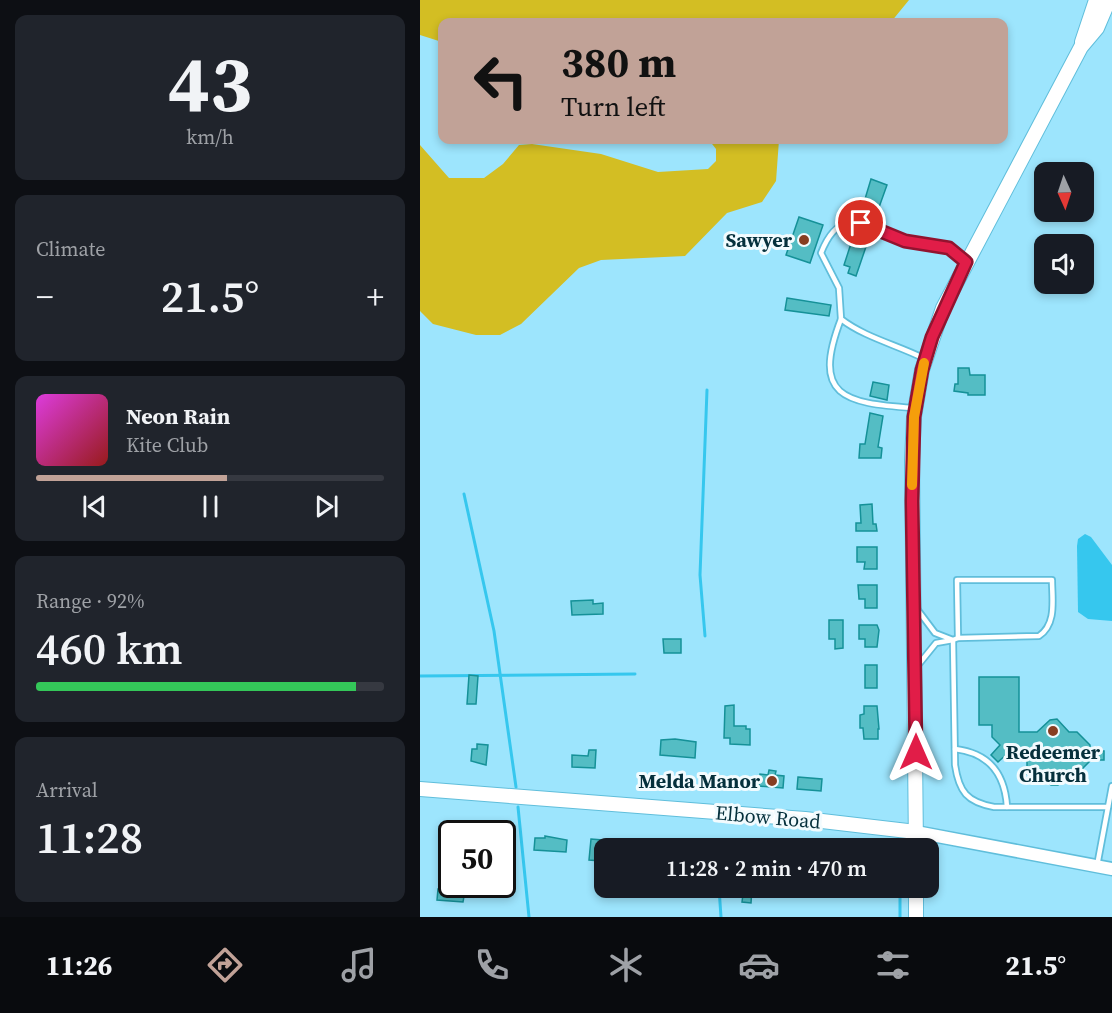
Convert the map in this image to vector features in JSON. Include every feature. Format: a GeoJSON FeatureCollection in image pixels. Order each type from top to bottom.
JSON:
{"type":"FeatureCollection","features":[{"type":"Feature","properties":{"kind":"main road"},"geometry":{"type":"LineString","coordinates":[[916,838],[912,460],[915,408],[926,360],[944,308],[966,262],[1081,47],[1096,0]]}},
{"type":"Feature","properties":{"kind":"main road"},"geometry":{"type":"LineString","coordinates":[[1081,47],[1097,28],[1109,0]]}},
{"type":"Feature","properties":{"kind":"main road","name":"Elbow Road"},"geometry":{"type":"LineString","coordinates":[[420,789],[806,819],[916,832]]}},
{"type":"Feature","properties":{"kind":"main road"},"geometry":{"type":"LineString","coordinates":[[916,898],[916,917]]}},
{"type":"Feature","properties":{"kind":"street","name":"Elbow Road"},"geometry":{"type":"LineString","coordinates":[[916,832],[1112,869]]}},
{"type":"Feature","properties":{"kind":"lane"},"geometry":{"type":"LineString","coordinates":[[915,408],[851,400],[835,384],[829,363],[841,319],[839,288],[821,253],[829,234],[845,224],[861,223],[905,241],[949,248],[966,262]]}},
{"type":"Feature","properties":{"kind":"lane"},"geometry":{"type":"LineString","coordinates":[[841,319],[855,330],[893,344],[926,360]]}},
{"type":"Feature","properties":{"kind":"lane"},"geometry":{"type":"LineString","coordinates":[[915,668],[936,643],[955,639],[1039,636],[1047,631],[1052,618],[1052,580],[957,580],[955,639],[955,749],[958,784],[968,797],[980,804],[1007,807],[1108,807]]}},
{"type":"Feature","properties":{"kind":"lane"},"geometry":{"type":"LineString","coordinates":[[914,604],[935,633],[955,639]]}},
{"type":"Feature","properties":{"kind":"lane"},"geometry":{"type":"LineString","coordinates":[[955,749],[970,751],[984,758],[996,770],[1003,783],[1007,807]]}},
{"type":"Feature","properties":{"kind":"lane"},"geometry":{"type":"LineString","coordinates":[[1097,866],[1112,786]]}},
{"type":"Feature","properties":{"kind":"lane"},"geometry":{"type":"LineString","coordinates":[[1104,828],[1112,830]]}},
{"type":"Feature","properties":{"kind":"shaded area"},"geometry":{"type":"Polygon","coordinates":[[[420,0],[909,0],[894,18],[438,18],[438,41],[420,35],[420,0]]]}},
{"type":"Feature","properties":{"kind":"shaded area"},"geometry":{"type":"Polygon","coordinates":[[[532,144],[601,154],[658,172],[708,169],[716,161],[716,149],[712,144],[779,144],[776,181],[762,202],[727,213],[685,256],[601,260],[579,268],[521,324],[500,335],[476,335],[433,324],[420,311],[420,145],[449,178],[484,178],[503,164],[519,145],[532,144]]]}},
{"type":"Feature","properties":{"kind":"water"},"geometry":{"type":"Polygon","coordinates":[[[1085,534],[1091,537],[1112,565],[1112,621],[1088,619],[1078,612],[1077,546],[1078,539],[1085,534]]]}},
{"type":"Feature","properties":{"kind":"building"},"geometry":{"type":"Polygon","coordinates":[[[871,179],[887,185],[873,224],[859,219],[871,179]]]}},
{"type":"Feature","properties":{"kind":"building","name":"Sawyer"},"geometry":{"type":"Polygon","coordinates":[[[799,217],[823,225],[810,263],[786,255],[799,217]]]}},
{"type":"Feature","properties":{"kind":"building"},"geometry":{"type":"Polygon","coordinates":[[[856,228],[871,232],[856,276],[848,273],[850,267],[844,265],[856,228]]]}},
{"type":"Feature","properties":{"kind":"building"},"geometry":{"type":"Polygon","coordinates":[[[787,298],[831,305],[829,316],[785,310],[787,298]]]}},
{"type":"Feature","properties":{"kind":"building"},"geometry":{"type":"Polygon","coordinates":[[[958,368],[969,368],[970,375],[985,375],[985,395],[968,395],[968,393],[954,391],[955,384],[958,384],[958,368]]]}},
{"type":"Feature","properties":{"kind":"building"},"geometry":{"type":"Polygon","coordinates":[[[873,382],[889,385],[887,400],[870,396],[873,382]]]}},
{"type":"Feature","properties":{"kind":"building"},"geometry":{"type":"Polygon","coordinates":[[[870,413],[883,416],[878,447],[882,448],[881,458],[859,458],[860,444],[865,444],[870,413]]]}},
{"type":"Feature","properties":{"kind":"building"},"geometry":{"type":"Polygon","coordinates":[[[872,504],[873,524],[876,524],[877,531],[856,531],[856,523],[861,523],[860,505],[872,504]]]}},
{"type":"Feature","properties":{"kind":"building"},"geometry":{"type":"Polygon","coordinates":[[[857,547],[877,547],[877,569],[864,569],[865,562],[857,562],[857,547]]]}},
{"type":"Feature","properties":{"kind":"building"},"geometry":{"type":"Polygon","coordinates":[[[858,585],[877,585],[877,608],[865,608],[865,599],[859,599],[858,585]]]}},
{"type":"Feature","properties":{"kind":"building"},"geometry":{"type":"Polygon","coordinates":[[[593,600],[593,604],[603,603],[603,614],[572,615],[571,601],[593,600]]]}},
{"type":"Feature","properties":{"kind":"building"},"geometry":{"type":"Polygon","coordinates":[[[829,620],[843,620],[843,648],[835,649],[835,639],[829,639],[829,620]]]}},
{"type":"Feature","properties":{"kind":"building"},"geometry":{"type":"Polygon","coordinates":[[[859,625],[877,625],[879,630],[877,647],[865,647],[865,639],[859,639],[859,625]]]}},
{"type":"Feature","properties":{"kind":"building"},"geometry":{"type":"Polygon","coordinates":[[[663,639],[681,639],[681,653],[664,653],[663,639]]]}},
{"type":"Feature","properties":{"kind":"building"},"geometry":{"type":"Polygon","coordinates":[[[865,665],[877,665],[877,688],[865,688],[865,665]]]}},
{"type":"Feature","properties":{"kind":"building"},"geometry":{"type":"Polygon","coordinates":[[[469,675],[478,676],[476,704],[467,704],[469,675]]]}},
{"type":"Feature","properties":{"kind":"building","name":"Redeemer Church"},"geometry":{"type":"Polygon","coordinates":[[[979,677],[1019,677],[1019,732],[1037,732],[1050,720],[1057,719],[1069,732],[1077,732],[1090,745],[1090,751],[1104,751],[1104,760],[1091,760],[1078,773],[1069,773],[1058,785],[1051,785],[1039,774],[1027,774],[1027,760],[1015,760],[1008,753],[998,762],[991,755],[1000,745],[992,737],[992,725],[979,725],[979,677]]]}},
{"type":"Feature","properties":{"kind":"building"},"geometry":{"type":"Polygon","coordinates":[[[734,705],[734,726],[746,726],[746,729],[750,729],[750,745],[730,744],[730,738],[724,738],[725,706],[734,705]]]}},
{"type":"Feature","properties":{"kind":"building"},"geometry":{"type":"Polygon","coordinates":[[[864,706],[877,706],[878,739],[864,739],[863,728],[860,728],[860,715],[864,714],[864,706]]]}},
{"type":"Feature","properties":{"kind":"building"},"geometry":{"type":"Polygon","coordinates":[[[661,740],[696,742],[695,758],[660,755],[661,740]]]}},
{"type":"Feature","properties":{"kind":"building"},"geometry":{"type":"Polygon","coordinates":[[[477,744],[488,745],[486,765],[471,761],[472,749],[477,749],[477,744]]]}},
{"type":"Feature","properties":{"kind":"building"},"geometry":{"type":"Polygon","coordinates":[[[589,750],[596,750],[595,768],[572,767],[572,755],[588,756],[589,750]]]}},
{"type":"Feature","properties":{"kind":"building","name":"Melda Manor"},"geometry":{"type":"Polygon","coordinates":[[[769,770],[776,771],[775,775],[784,776],[783,788],[759,786],[760,774],[768,775],[769,770]]]}},
{"type":"Feature","properties":{"kind":"building"},"geometry":{"type":"Polygon","coordinates":[[[798,777],[822,779],[821,791],[797,789],[798,777]]]}},
{"type":"Feature","properties":{"kind":"building"},"geometry":{"type":"Polygon","coordinates":[[[545,836],[567,840],[566,852],[534,850],[535,838],[545,838],[545,836]]]}},
{"type":"Feature","properties":{"kind":"building"},"geometry":{"type":"Polygon","coordinates":[[[591,839],[594,839],[594,860],[589,860],[591,839]]]}},
{"type":"Feature","properties":{"kind":"building"},"geometry":{"type":"Polygon","coordinates":[[[438,889],[438,898],[464,898],[463,902],[437,900],[438,889]]]}},
{"type":"Feature","properties":{"kind":"building"},"geometry":{"type":"Polygon","coordinates":[[[742,898],[751,898],[751,903],[742,902],[742,898]]]}},
{"type":"Feature","properties":{"kind":"waterway"},"geometry":{"type":"LineString","coordinates":[[705,636],[700,575],[707,390]]}},
{"type":"Feature","properties":{"kind":"waterway"},"geometry":{"type":"LineString","coordinates":[[464,494],[494,631],[516,787]]}},
{"type":"Feature","properties":{"kind":"waterway"},"geometry":{"type":"LineString","coordinates":[[420,676],[635,674]]}},
{"type":"Feature","properties":{"kind":"waterway"},"geometry":{"type":"LineString","coordinates":[[518,807],[529,917]]}},
{"type":"Feature","properties":{"kind":"waterway"},"geometry":{"type":"LineString","coordinates":[[720,898],[721,917]]}},
{"type":"Feature","properties":{"kind":"waterway"},"geometry":{"type":"LineString","coordinates":[[900,898],[900,917]]}},
{"type":"Feature","properties":{"kind":"slow traffic"},"geometry":{"type":"LineString","coordinates":[[912,485],[914,417],[924,363]]}},
{"type":"Feature","properties":{"kind":"place","name":"Sawyer"},"geometry":{"type":"Point","coordinates":[804,240]}},
{"type":"Feature","properties":{"kind":"place","name":"Redeemer Church"},"geometry":{"type":"Point","coordinates":[1053,731]}},
{"type":"Feature","properties":{"kind":"place","name":"Melda Manor"},"geometry":{"type":"Point","coordinates":[772,781]}},
{"type":"Feature","properties":{"kind":"route"},"geometry":{"type":"LineString","coordinates":[[861,223],[905,241],[949,248],[966,262],[932,337],[922,370],[914,417],[912,501],[916,752]]}}]}
